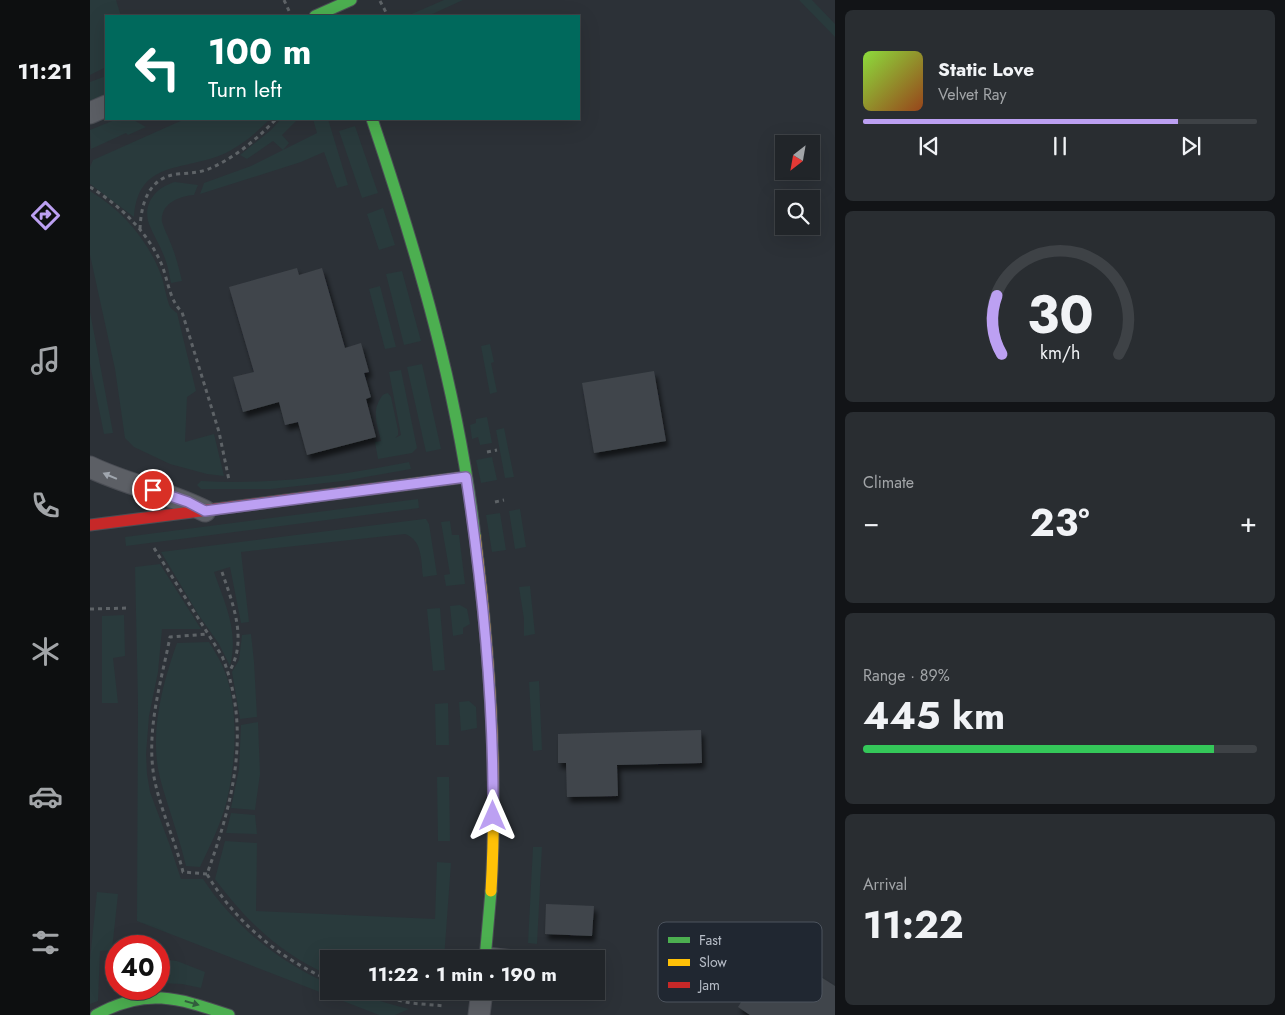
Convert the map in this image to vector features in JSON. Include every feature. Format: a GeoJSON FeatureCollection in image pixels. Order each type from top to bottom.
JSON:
{"type":"FeatureCollection","features":[{"type":"Feature","properties":{"kind":"street"},"geometry":{"type":"LineString","coordinates":[[318,15],[342,8]]}},
{"type":"Feature","properties":{"kind":"street"},"geometry":{"type":"LineString","coordinates":[[90,114],[105,106]]}},
{"type":"Feature","properties":{"kind":"street"},"geometry":{"type":"LineString","coordinates":[[373,121],[423,280],[447,378],[466,477],[481,584],[490,690],[493,816],[486,950]]}},
{"type":"Feature","properties":{"kind":"street"},"geometry":{"type":"LineString","coordinates":[[90,467],[113,478],[171,495],[205,511]]}},
{"type":"Feature","properties":{"kind":"street"},"geometry":{"type":"LineString","coordinates":[[90,525],[466,477]]}},
{"type":"Feature","properties":{"kind":"street"},"geometry":{"type":"LineString","coordinates":[[96,1015],[117,1004],[132,999],[160,996],[181,1000],[228,1015]]}},
{"type":"Feature","properties":{"kind":"street"},"geometry":{"type":"LineString","coordinates":[[479,1015],[481,1000]]}},
{"type":"Feature","properties":{"kind":"path"},"geometry":{"type":"LineString","coordinates":[[284,0],[290,13]]}},
{"type":"Feature","properties":{"kind":"path"},"geometry":{"type":"LineString","coordinates":[[380,0],[388,15]]}},
{"type":"Feature","properties":{"kind":"path"},"geometry":{"type":"LineString","coordinates":[[140,229],[140,214],[145,197],[157,182],[166,176],[198,172],[220,164],[248,144],[275,120]]}},
{"type":"Feature","properties":{"kind":"path"},"geometry":{"type":"LineString","coordinates":[[90,187],[120,210],[140,229],[153,247],[161,263],[175,305],[182,312],[219,432],[229,480]]}},
{"type":"Feature","properties":{"kind":"path"},"geometry":{"type":"LineString","coordinates":[[154,548],[222,656],[228,673],[237,725],[236,766],[225,822],[207,874]]}},
{"type":"Feature","properties":{"kind":"path"},"geometry":{"type":"LineString","coordinates":[[222,572],[233,603],[237,627],[236,660],[228,673]]}},
{"type":"Feature","properties":{"kind":"path"},"geometry":{"type":"LineString","coordinates":[[90,609],[129,608]]}},
{"type":"Feature","properties":{"kind":"path"},"geometry":{"type":"LineString","coordinates":[[207,874],[183,872],[157,791],[152,748],[153,720],[170,637],[208,634]]}},
{"type":"Feature","properties":{"kind":"path"},"geometry":{"type":"LineString","coordinates":[[207,874],[225,902],[241,920],[259,936],[297,963],[320,975]]}},
{"type":"Feature","properties":{"kind":"path"},"geometry":{"type":"LineString","coordinates":[[397,1000],[445,1006]]}},
{"type":"Feature","properties":{"kind":"shaded area"},"geometry":{"type":"Polygon","coordinates":[[[90,0],[116,0],[121,15],[105,15],[105,68],[90,75],[90,0]]]}},
{"type":"Feature","properties":{"kind":"shaded area"},"geometry":{"type":"Polygon","coordinates":[[[444,0],[463,0],[430,15],[409,15],[444,0]]]}},
{"type":"Feature","properties":{"kind":"shaded area"},"geometry":{"type":"Polygon","coordinates":[[[799,0],[812,0],[835,24],[835,37],[799,0]]]}},
{"type":"Feature","properties":{"kind":"shaded area"},"geometry":{"type":"Polygon","coordinates":[[[105,76],[105,94],[90,101],[90,82],[105,76]]]}},
{"type":"Feature","properties":{"kind":"shaded area"},"geometry":{"type":"Polygon","coordinates":[[[115,120],[134,120],[146,127],[128,135],[126,133],[91,149],[90,130],[115,120]]]}},
{"type":"Feature","properties":{"kind":"shaded area"},"geometry":{"type":"Polygon","coordinates":[[[183,120],[269,120],[228,152],[164,171],[153,177],[144,186],[137,199],[134,217],[90,184],[90,167],[93,160],[183,120]]]}},
{"type":"Feature","properties":{"kind":"shaded area"},"geometry":{"type":"Polygon","coordinates":[[[280,120],[297,120],[282,135],[289,143],[283,150],[273,141],[247,159],[240,155],[271,130],[280,120]]]}},
{"type":"Feature","properties":{"kind":"shaded area"},"geometry":{"type":"Polygon","coordinates":[[[313,120],[328,120],[348,185],[337,188],[324,152],[301,162],[200,194],[204,183],[251,166],[317,133],[313,120]]]}},
{"type":"Feature","properties":{"kind":"shaded area"},"geometry":{"type":"Polygon","coordinates":[[[355,126],[378,193],[362,198],[339,131],[355,126]]]}},
{"type":"Feature","properties":{"kind":"shaded area"},"geometry":{"type":"Polygon","coordinates":[[[175,182],[198,185],[194,195],[172,202],[162,215],[162,222],[182,281],[171,283],[161,248],[149,224],[147,210],[152,197],[157,192],[168,184],[175,182]]]}},
{"type":"Feature","properties":{"kind":"shaded area"},"geometry":{"type":"Polygon","coordinates":[[[90,191],[113,207],[133,227],[156,262],[170,305],[177,313],[196,391],[187,397],[185,442],[214,434],[224,476],[207,474],[170,464],[134,447],[125,438],[115,369],[90,255],[90,191]]]}},
{"type":"Feature","properties":{"kind":"shaded area"},"geometry":{"type":"Polygon","coordinates":[[[383,208],[395,245],[379,250],[367,214],[383,208]]]}},
{"type":"Feature","properties":{"kind":"shaded area"},"geometry":{"type":"Polygon","coordinates":[[[402,271],[421,341],[404,345],[386,274],[402,271]]]}},
{"type":"Feature","properties":{"kind":"shaded area"},"geometry":{"type":"Polygon","coordinates":[[[380,286],[396,347],[385,349],[369,289],[380,286]]]}},
{"type":"Feature","properties":{"kind":"shaded area"},"geometry":{"type":"Polygon","coordinates":[[[90,312],[113,433],[104,434],[90,364],[90,312]]]}},
{"type":"Feature","properties":{"kind":"shaded area"},"geometry":{"type":"Polygon","coordinates":[[[490,344],[494,362],[491,363],[497,392],[490,394],[481,346],[490,344]]]}},
{"type":"Feature","properties":{"kind":"shaded area"},"geometry":{"type":"Polygon","coordinates":[[[422,364],[441,449],[426,452],[407,367],[422,364]]]}},
{"type":"Feature","properties":{"kind":"shaded area"},"geometry":{"type":"Polygon","coordinates":[[[401,370],[417,448],[412,453],[378,459],[375,442],[381,441],[376,421],[376,411],[379,401],[384,394],[388,393],[391,397],[398,430],[398,435],[395,438],[401,435],[389,372],[401,370]]]}},
{"type":"Feature","properties":{"kind":"shaded area"},"geometry":{"type":"Polygon","coordinates":[[[487,417],[492,443],[480,445],[478,437],[472,439],[470,425],[476,423],[476,419],[487,417]]]}},
{"type":"Feature","properties":{"kind":"shaded area"},"geometry":{"type":"Polygon","coordinates":[[[504,428],[514,477],[505,478],[496,430],[504,428]]]}},
{"type":"Feature","properties":{"kind":"shaded area"},"geometry":{"type":"Polygon","coordinates":[[[492,457],[497,480],[481,483],[476,460],[492,457]]]}},
{"type":"Feature","properties":{"kind":"shaded area"},"geometry":{"type":"Polygon","coordinates":[[[409,462],[411,469],[343,481],[271,489],[201,489],[197,485],[201,481],[254,482],[305,478],[409,462]]]}},
{"type":"Feature","properties":{"kind":"shaded area"},"geometry":{"type":"Polygon","coordinates":[[[418,499],[419,508],[126,546],[125,537],[418,499]]]}},
{"type":"Feature","properties":{"kind":"shaded area"},"geometry":{"type":"Polygon","coordinates":[[[520,509],[526,547],[515,549],[509,511],[520,509]]]}},
{"type":"Feature","properties":{"kind":"shaded area"},"geometry":{"type":"Polygon","coordinates":[[[500,513],[506,550],[492,552],[486,515],[500,513]]]}},
{"type":"Feature","properties":{"kind":"shaded area"},"geometry":{"type":"Polygon","coordinates":[[[426,519],[429,524],[437,575],[423,577],[418,546],[411,537],[405,534],[241,552],[249,622],[241,623],[230,567],[214,572],[232,629],[233,641],[230,666],[219,644],[198,614],[161,552],[426,519]]]}},
{"type":"Feature","properties":{"kind":"shaded area"},"geometry":{"type":"Polygon","coordinates":[[[450,521],[452,535],[459,535],[465,584],[446,586],[444,575],[450,574],[441,522],[450,521]]]}},
{"type":"Feature","properties":{"kind":"shaded area"},"geometry":{"type":"Polygon","coordinates":[[[160,564],[201,629],[162,629],[158,672],[149,716],[146,754],[150,792],[181,879],[203,879],[229,912],[258,940],[292,964],[320,980],[320,992],[137,921],[138,703],[135,567],[160,564]]]}},
{"type":"Feature","properties":{"kind":"shaded area"},"geometry":{"type":"Polygon","coordinates":[[[530,586],[535,634],[524,636],[524,619],[519,587],[530,586]]]}},
{"type":"Feature","properties":{"kind":"shaded area"},"geometry":{"type":"Polygon","coordinates":[[[460,605],[467,609],[470,624],[463,628],[463,634],[453,636],[450,606],[460,605]]]}},
{"type":"Feature","properties":{"kind":"shaded area"},"geometry":{"type":"Polygon","coordinates":[[[440,608],[445,670],[433,671],[427,609],[440,608]]]}},
{"type":"Feature","properties":{"kind":"shaded area"},"geometry":{"type":"Polygon","coordinates":[[[124,615],[125,656],[113,658],[118,703],[102,703],[102,616],[124,615]]]}},
{"type":"Feature","properties":{"kind":"shaded area"},"geometry":{"type":"Polygon","coordinates":[[[251,634],[257,717],[240,719],[232,672],[239,660],[242,635],[251,634]]]}},
{"type":"Feature","properties":{"kind":"shaded area"},"geometry":{"type":"Polygon","coordinates":[[[209,642],[225,672],[232,702],[235,736],[230,785],[225,809],[200,867],[186,866],[160,778],[156,744],[162,693],[177,643],[209,642]]]}},
{"type":"Feature","properties":{"kind":"shaded area"},"geometry":{"type":"Polygon","coordinates":[[[539,681],[542,750],[533,751],[529,682],[539,681]]]}},
{"type":"Feature","properties":{"kind":"shaded area"},"geometry":{"type":"Polygon","coordinates":[[[469,701],[476,707],[477,728],[461,731],[459,702],[469,701]]]}},
{"type":"Feature","properties":{"kind":"shaded area"},"geometry":{"type":"Polygon","coordinates":[[[448,703],[449,745],[436,745],[435,704],[448,703]]]}},
{"type":"Feature","properties":{"kind":"shaded area"},"geometry":{"type":"Polygon","coordinates":[[[258,722],[260,774],[255,810],[231,808],[239,769],[241,725],[258,722]]]}},
{"type":"Feature","properties":{"kind":"shaded area"},"geometry":{"type":"Polygon","coordinates":[[[437,777],[449,777],[450,841],[438,841],[437,777]]]}},
{"type":"Feature","properties":{"kind":"shaded area"},"geometry":{"type":"Polygon","coordinates":[[[231,813],[255,815],[257,834],[226,833],[231,813]]]}},
{"type":"Feature","properties":{"kind":"shaded area"},"geometry":{"type":"Polygon","coordinates":[[[225,841],[257,843],[256,911],[435,919],[437,862],[451,863],[445,950],[320,950],[320,971],[280,947],[266,935],[239,908],[215,879],[225,841]]]}},
{"type":"Feature","properties":{"kind":"shaded area"},"geometry":{"type":"Polygon","coordinates":[[[533,847],[542,847],[537,944],[528,943],[533,847]]]}},
{"type":"Feature","properties":{"kind":"shaded area"},"geometry":{"type":"Polygon","coordinates":[[[97,892],[118,894],[114,935],[105,935],[105,951],[100,951],[98,1001],[90,1004],[90,959],[97,892]]]}},
{"type":"Feature","properties":{"kind":"shaded area"},"geometry":{"type":"Polygon","coordinates":[[[170,960],[205,972],[201,988],[170,983],[170,960]]]}},
{"type":"Feature","properties":{"kind":"shaded area"},"geometry":{"type":"Polygon","coordinates":[[[340,1000],[377,1000],[409,1009],[395,1015],[379,1015],[340,1000]]]}},
{"type":"Feature","properties":{"kind":"building"},"geometry":{"type":"Polygon","coordinates":[[[297,268],[299,275],[322,268],[345,348],[361,343],[369,372],[364,373],[371,397],[366,399],[376,437],[307,455],[298,422],[285,425],[279,402],[243,412],[233,377],[254,372],[229,287],[297,268]]]}},
{"type":"Feature","properties":{"kind":"building"},"geometry":{"type":"Polygon","coordinates":[[[654,371],[666,441],[594,453],[582,383],[654,371]]]}},
{"type":"Feature","properties":{"kind":"building"},"geometry":{"type":"Polygon","coordinates":[[[701,730],[702,763],[617,765],[618,796],[567,797],[566,763],[558,763],[558,734],[701,730]]]}},
{"type":"Feature","properties":{"kind":"building"},"geometry":{"type":"Polygon","coordinates":[[[546,904],[594,906],[592,936],[545,934],[546,904]]]}},
{"type":"Feature","properties":{"kind":"building"},"geometry":{"type":"Polygon","coordinates":[[[822,978],[835,986],[835,1015],[750,1015],[738,1007],[741,1002],[822,1002],[822,978]]]}},
{"type":"Feature","properties":{"kind":"traffic: fast"},"geometry":{"type":"LineString","coordinates":[[317,15],[351,0]]}},
{"type":"Feature","properties":{"kind":"traffic: fast"},"geometry":{"type":"LineString","coordinates":[[372,120],[420,273],[447,377],[468,482],[475,536]]}},
{"type":"Feature","properties":{"kind":"traffic: fast"},"geometry":{"type":"LineString","coordinates":[[486,950],[491,891]]}},
{"type":"Feature","properties":{"kind":"traffic: fast"},"geometry":{"type":"LineString","coordinates":[[96,1015],[114,1006],[147,998],[178,1000],[229,1015]]}},
{"type":"Feature","properties":{"kind":"traffic: slow"},"geometry":{"type":"LineString","coordinates":[[396,486],[466,477]]}},
{"type":"Feature","properties":{"kind":"traffic: slow"},"geometry":{"type":"LineString","coordinates":[[475,536],[485,625],[493,758],[494,802],[491,891]]}},
{"type":"Feature","properties":{"kind":"traffic: jam"},"geometry":{"type":"LineString","coordinates":[[90,525],[396,486]]}},
{"type":"Feature","properties":{"kind":"route"},"geometry":{"type":"LineString","coordinates":[[153,490],[171,495],[205,511],[466,477],[481,584],[486,637],[492,726],[493,816]]}}]}
